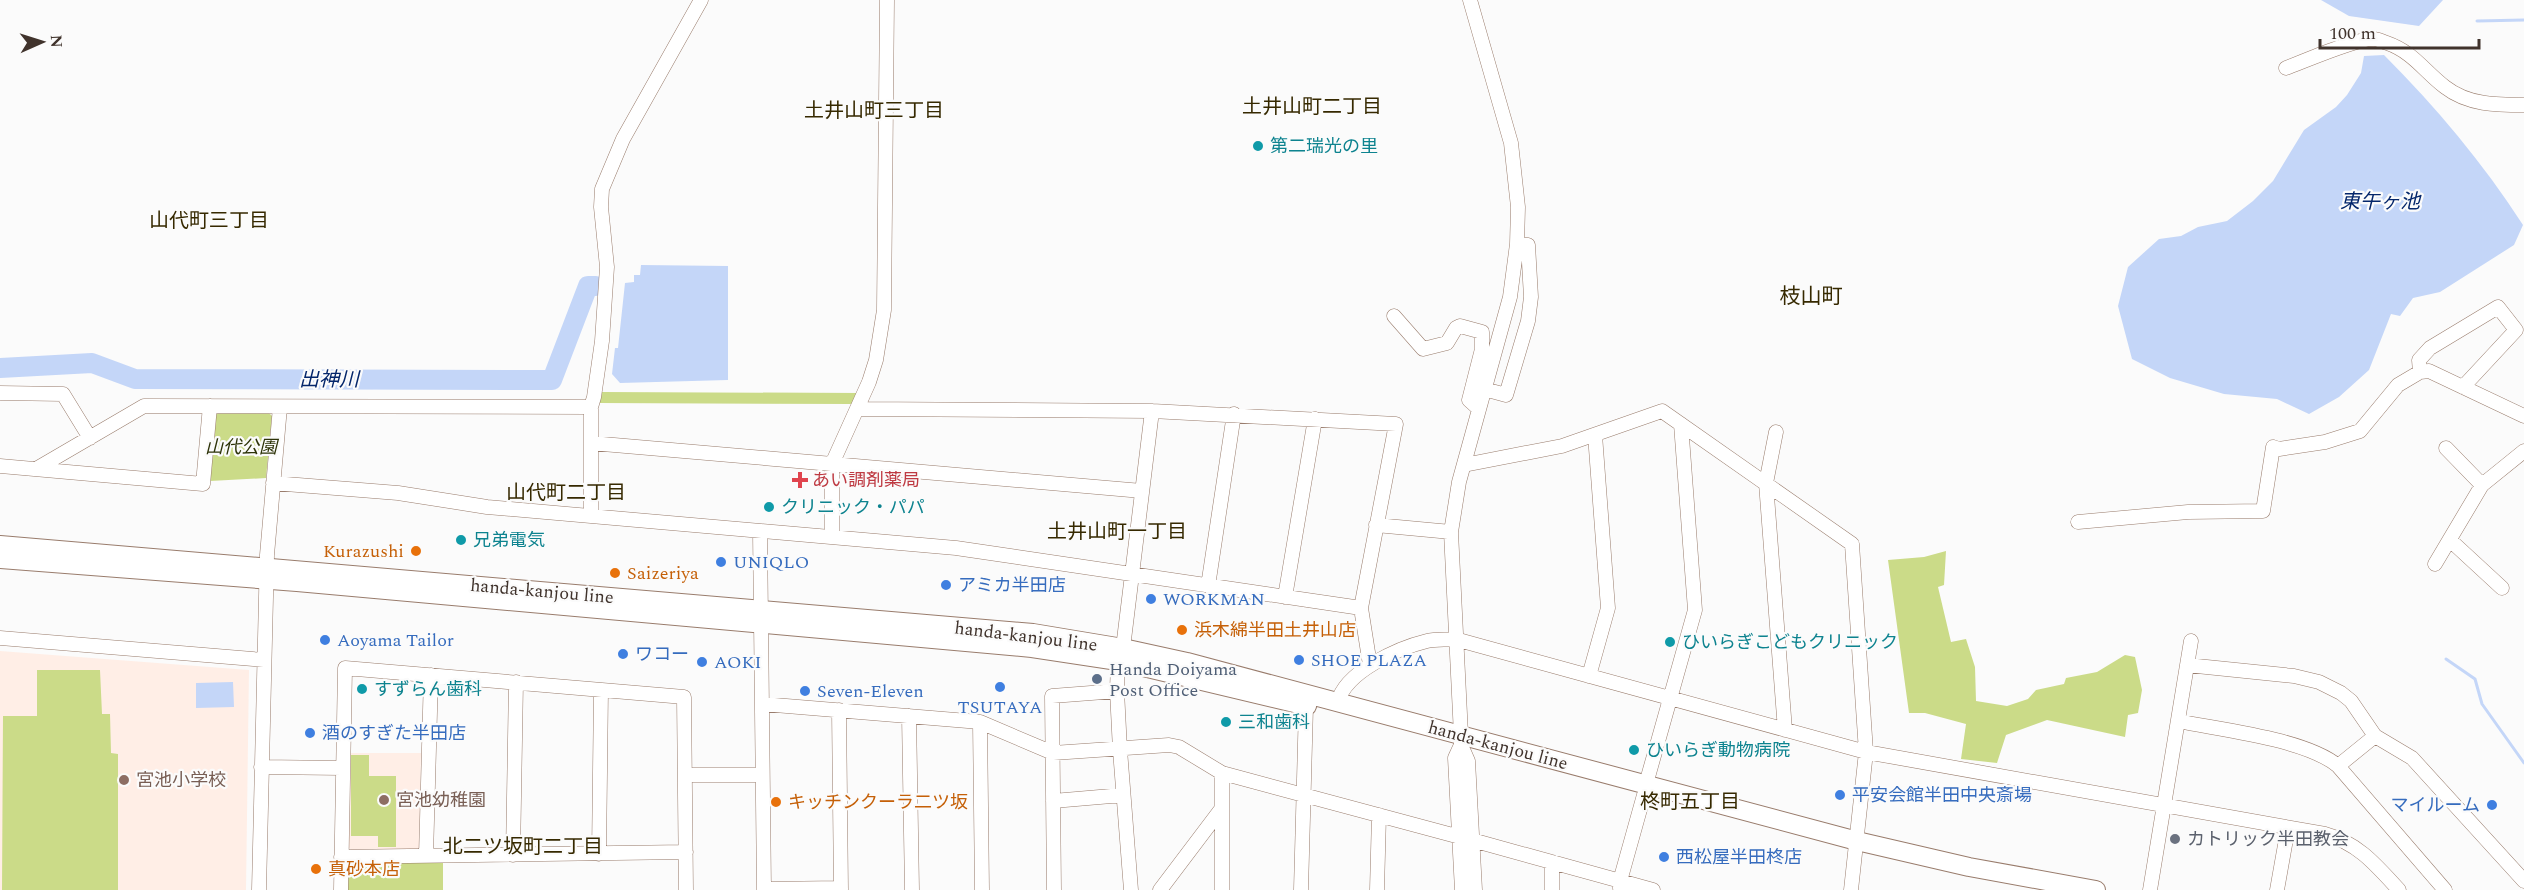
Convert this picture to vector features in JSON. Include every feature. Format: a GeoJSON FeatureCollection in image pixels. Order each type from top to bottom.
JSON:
{"type":"FeatureCollection","features":[{"type":"Feature","properties":{"kind":"main road","name":"handa-kanjou line"},"geometry":{"type":"LineString","coordinates":[[0,544],[267,574],[761,617],[1034,633],[1306,706],[1461,740]]}},
{"type":"Feature","properties":{"kind":"main road","name":"handa-kanjou line"},"geometry":{"type":"LineString","coordinates":[[0,559],[267,574]]}},
{"type":"Feature","properties":{"kind":"main road","name":"handa-kanjou line"},"geometry":{"type":"LineString","coordinates":[[1121,655],[1187,662],[1338,702],[1461,740],[1856,847],[1947,874],[2032,890]]}},
{"type":"Feature","properties":{"kind":"main road","name":"handa-kanjou line"},"geometry":{"type":"LineString","coordinates":[[1856,847],[2096,890]]}},
{"type":"Feature","properties":{"kind":"street"},"geometry":{"type":"LineString","coordinates":[[591,516],[591,407],[602,341],[607,267],[601,207],[602,189],[623,139],[701,0]]}},
{"type":"Feature","properties":{"kind":"street"},"geometry":{"type":"LineString","coordinates":[[832,537],[832,464],[858,409],[876,360],[884,310],[887,0]]}},
{"type":"Feature","properties":{"kind":"street"},"geometry":{"type":"LineString","coordinates":[[1470,0],[1511,143],[1518,207],[1517,244],[1510,297],[1464,465],[1451,532],[1461,740],[1455,758],[1475,890]]}},
{"type":"Feature","properties":{"kind":"street"},"geometry":{"type":"LineString","coordinates":[[2286,68],[2343,47],[2374,39],[2410,54],[2445,88],[2463,98],[2487,105],[2524,105]]}},
{"type":"Feature","properties":{"kind":"street"},"geometry":{"type":"LineString","coordinates":[[1484,389],[1506,395],[1528,321],[1531,297],[1528,245],[1517,244]]}},
{"type":"Feature","properties":{"kind":"street"},"geometry":{"type":"LineString","coordinates":[[2420,372],[2419,360],[2430,348],[2498,307],[2516,330],[2463,387]]}},
{"type":"Feature","properties":{"kind":"street"},"geometry":{"type":"LineString","coordinates":[[1394,316],[1423,349],[1447,343],[1456,328],[1460,326],[1482,332],[1482,349],[1469,400],[1479,409]]}},
{"type":"Feature","properties":{"kind":"street"},"geometry":{"type":"LineString","coordinates":[[2078,522],[2188,512],[2263,511],[2273,447],[2279,449],[2325,442],[2360,431],[2398,385],[2420,372],[2429,371],[2524,416]]}},
{"type":"Feature","properties":{"kind":"street"},"geometry":{"type":"LineString","coordinates":[[0,393],[63,394],[90,438]]}},
{"type":"Feature","properties":{"kind":"street"},"geometry":{"type":"LineString","coordinates":[[36,469],[144,406],[591,407]]}},
{"type":"Feature","properties":{"kind":"street"},"geometry":{"type":"LineString","coordinates":[[0,466],[203,484],[210,406]]}},
{"type":"Feature","properties":{"kind":"street"},"geometry":{"type":"LineString","coordinates":[[259,890],[267,574],[280,407]]}},
{"type":"Feature","properties":{"kind":"street"},"geometry":{"type":"LineString","coordinates":[[858,409],[1152,411],[1396,424],[1361,608],[1370,665]]}},
{"type":"Feature","properties":{"kind":"street"},"geometry":{"type":"LineString","coordinates":[[1131,890],[1117,691],[1152,411]]}},
{"type":"Feature","properties":{"kind":"street"},"geometry":{"type":"LineString","coordinates":[[1464,465],[1563,446],[1662,411],[1852,544],[1866,752],[1851,890]]}},
{"type":"Feature","properties":{"kind":"street"},"geometry":{"type":"LineString","coordinates":[[1208,586],[1234,414]]}},
{"type":"Feature","properties":{"kind":"street"},"geometry":{"type":"LineString","coordinates":[[1285,597],[1315,419]]}},
{"type":"Feature","properties":{"kind":"street"},"geometry":{"type":"LineString","coordinates":[[1620,885],[1695,610],[1681,424]]}},
{"type":"Feature","properties":{"kind":"street"},"geometry":{"type":"LineString","coordinates":[[1776,432],[1766,483],[1785,729]]}},
{"type":"Feature","properties":{"kind":"street"},"geometry":{"type":"LineString","coordinates":[[1589,676],[1608,608],[1594,435]]}},
{"type":"Feature","properties":{"kind":"street"},"geometry":{"type":"LineString","coordinates":[[591,443],[1142,491]]}},
{"type":"Feature","properties":{"kind":"street"},"geometry":{"type":"LineString","coordinates":[[2446,448],[2482,485]]}},
{"type":"Feature","properties":{"kind":"street"},"geometry":{"type":"LineString","coordinates":[[2435,564],[2482,485],[2524,451]]}},
{"type":"Feature","properties":{"kind":"street"},"geometry":{"type":"LineString","coordinates":[[273,483],[398,494],[487,507],[956,548],[1132,576],[1361,608]]}},
{"type":"Feature","properties":{"kind":"street"},"geometry":{"type":"LineString","coordinates":[[1376,525],[1451,532]]}},
{"type":"Feature","properties":{"kind":"street"},"geometry":{"type":"LineString","coordinates":[[760,531],[764,890],[841,889],[839,710]]}},
{"type":"Feature","properties":{"kind":"street"},"geometry":{"type":"LineString","coordinates":[[2450,540],[2502,588]]}},
{"type":"Feature","properties":{"kind":"street"},"geometry":{"type":"LineString","coordinates":[[0,638],[264,660]]}},
{"type":"Feature","properties":{"kind":"street"},"geometry":{"type":"LineString","coordinates":[[1338,702],[1341,690],[1370,665],[1395,652],[1428,641],[1455,639],[1866,752],[2325,834],[2354,845],[2366,854],[2399,890]]}},
{"type":"Feature","properties":{"kind":"street"},"geometry":{"type":"LineString","coordinates":[[2150,890],[2191,641]]}},
{"type":"Feature","properties":{"kind":"street"},"geometry":{"type":"LineString","coordinates":[[2187,665],[2282,674],[2319,682],[2341,693],[2351,701],[2375,735],[2412,758],[2524,881]]}},
{"type":"Feature","properties":{"kind":"street"},"geometry":{"type":"LineString","coordinates":[[341,890],[345,668],[684,697],[686,890]]}},
{"type":"Feature","properties":{"kind":"street"},"geometry":{"type":"LineString","coordinates":[[426,856],[430,675]]}},
{"type":"Feature","properties":{"kind":"street"},"geometry":{"type":"LineString","coordinates":[[513,855],[516,682]]}},
{"type":"Feature","properties":{"kind":"street"},"geometry":{"type":"LineString","coordinates":[[599,854],[601,690]]}},
{"type":"Feature","properties":{"kind":"street"},"geometry":{"type":"LineString","coordinates":[[1054,890],[1052,696],[1117,691]]}},
{"type":"Feature","properties":{"kind":"street"},"geometry":{"type":"LineString","coordinates":[[762,704],[980,722],[1053,753],[1169,745],[1179,747],[1222,773],[1552,862],[1620,885],[1653,890]]}},
{"type":"Feature","properties":{"kind":"street"},"geometry":{"type":"LineString","coordinates":[[1301,890],[1306,706]]}},
{"type":"Feature","properties":{"kind":"street"},"geometry":{"type":"LineString","coordinates":[[909,716],[912,890]]}},
{"type":"Feature","properties":{"kind":"street"},"geometry":{"type":"LineString","coordinates":[[2178,721],[2303,747],[2328,757],[2445,890]]}},
{"type":"Feature","properties":{"kind":"street"},"geometry":{"type":"LineString","coordinates":[[980,722],[982,890]]}},
{"type":"Feature","properties":{"kind":"street"},"geometry":{"type":"LineString","coordinates":[[2338,766],[2375,735]]}},
{"type":"Feature","properties":{"kind":"street"},"geometry":{"type":"LineString","coordinates":[[261,767],[342,768]]}},
{"type":"Feature","properties":{"kind":"street"},"geometry":{"type":"LineString","coordinates":[[1222,773],[1222,890]]}},
{"type":"Feature","properties":{"kind":"street"},"geometry":{"type":"LineString","coordinates":[[686,776],[762,775]]}},
{"type":"Feature","properties":{"kind":"street"},"geometry":{"type":"LineString","coordinates":[[1053,801],[1123,795]]}},
{"type":"Feature","properties":{"kind":"street"},"geometry":{"type":"LineString","coordinates":[[1160,890],[1222,808]]}},
{"type":"Feature","properties":{"kind":"street"},"geometry":{"type":"LineString","coordinates":[[1377,890],[1379,815]]}},
{"type":"Feature","properties":{"kind":"street"},"geometry":{"type":"LineString","coordinates":[[2277,890],[2288,828]]}},
{"type":"Feature","properties":{"kind":"street"},"geometry":{"type":"LineString","coordinates":[[1462,890],[1466,839]]}},
{"type":"Feature","properties":{"kind":"street"},"geometry":{"type":"LineString","coordinates":[[341,857],[686,852]]}},
{"type":"Feature","properties":{"kind":"street"},"geometry":{"type":"LineString","coordinates":[[1552,862],[1552,890]]}},
{"type":"Feature","properties":{"kind":"shaded area","name":"宮池小学校"},"geometry":{"type":"Polygon","coordinates":[[[0,651],[249,670],[246,890],[0,890],[0,651]]]}},
{"type":"Feature","properties":{"kind":"shaded area","name":"宮池幼稚園"},"geometry":{"type":"Polygon","coordinates":[[[350,753],[421,753],[419,849],[353,851],[348,847],[350,753]]]}},
{"type":"Feature","properties":{"kind":"green space"},"geometry":{"type":"Polygon","coordinates":[[[601,392],[861,393],[855,404],[598,403],[601,392]]]}},
{"type":"Feature","properties":{"kind":"green space","name":"山代公園"},"geometry":{"type":"Polygon","coordinates":[[[268,412],[272,416],[266,478],[210,481],[215,415],[218,413],[268,412]]]}},
{"type":"Feature","properties":{"kind":"green space"},"geometry":{"type":"Polygon","coordinates":[[[1946,551],[1944,585],[1938,587],[1951,642],[1966,639],[1975,667],[1976,701],[2007,706],[2028,699],[2036,690],[2064,684],[2066,678],[2097,672],[2125,655],[2135,657],[2142,690],[2138,713],[2128,715],[2125,737],[2047,720],[2006,735],[1997,763],[1961,759],[1966,724],[1925,713],[1909,713],[1888,560],[1924,557],[1946,551]]]}},
{"type":"Feature","properties":{"kind":"green space"},"geometry":{"type":"Polygon","coordinates":[[[37,670],[100,670],[102,714],[110,714],[111,753],[118,754],[118,890],[2,890],[3,716],[37,716],[37,670]]]}},
{"type":"Feature","properties":{"kind":"green space"},"geometry":{"type":"Polygon","coordinates":[[[351,755],[369,755],[369,776],[396,776],[396,847],[378,847],[378,836],[351,836],[351,755]]]}},
{"type":"Feature","properties":{"kind":"green space"},"geometry":{"type":"Polygon","coordinates":[[[443,861],[443,890],[346,890],[346,865],[349,862],[443,861]]]}},
{"type":"Feature","properties":{"kind":"water"},"geometry":{"type":"Polygon","coordinates":[[[2321,0],[2443,0],[2419,26],[2349,16],[2321,0]]]}},
{"type":"Feature","properties":{"kind":"water","name":"東午ヶ池"},"geometry":{"type":"Polygon","coordinates":[[[2384,55],[2458,136],[2508,202],[2523,225],[2514,245],[2440,292],[2413,298],[2400,316],[2391,314],[2369,370],[2339,397],[2309,414],[2277,399],[2224,394],[2170,378],[2132,359],[2118,306],[2128,267],[2159,239],[2181,236],[2198,227],[2227,221],[2253,201],[2273,181],[2304,130],[2336,107],[2347,95],[2361,73],[2364,56],[2384,55]]]}},
{"type":"Feature","properties":{"kind":"water"},"geometry":{"type":"Polygon","coordinates":[[[641,265],[728,266],[728,380],[620,383],[612,374],[615,348],[618,348],[625,283],[634,282],[634,275],[640,275],[641,265]]]}},
{"type":"Feature","properties":{"kind":"water"},"geometry":{"type":"Polygon","coordinates":[[[233,682],[234,707],[196,708],[196,683],[233,682]]]}},
{"type":"Feature","properties":{"kind":"waterway"},"geometry":{"type":"LineString","coordinates":[[2477,21],[2524,20]]}},
{"type":"Feature","properties":{"kind":"waterway","name":"出神川"},"geometry":{"type":"LineString","coordinates":[[0,368],[92,363],[135,379],[552,380],[588,286],[596,286]]}},
{"type":"Feature","properties":{"kind":"waterway"},"geometry":{"type":"LineString","coordinates":[[2446,659],[2475,679],[2482,704],[2524,763]]}},
{"type":"Feature","properties":{"kind":"place","name":"第二瑞光の里"},"geometry":{"type":"Point","coordinates":[1258,146]}},
{"type":"Feature","properties":{"kind":"place","name":"あい調剤薬局"},"geometry":{"type":"Point","coordinates":[800,480]}},
{"type":"Feature","properties":{"kind":"place","name":"クリニック・パパ"},"geometry":{"type":"Point","coordinates":[769,507]}},
{"type":"Feature","properties":{"kind":"place","name":"兄弟電気"},"geometry":{"type":"Point","coordinates":[461,540]}},
{"type":"Feature","properties":{"kind":"place","name":"Kurazushi"},"geometry":{"type":"Point","coordinates":[416,551]}},
{"type":"Feature","properties":{"kind":"place","name":"UNIQLO"},"geometry":{"type":"Point","coordinates":[721,562]}},
{"type":"Feature","properties":{"kind":"place","name":"Saizeriya"},"geometry":{"type":"Point","coordinates":[615,573]}},
{"type":"Feature","properties":{"kind":"place","name":"アミカ半田店"},"geometry":{"type":"Point","coordinates":[946,585]}},
{"type":"Feature","properties":{"kind":"place","name":"WORKMAN"},"geometry":{"type":"Point","coordinates":[1151,599]}},
{"type":"Feature","properties":{"kind":"place","name":"浜木綿半田土井山店"},"geometry":{"type":"Point","coordinates":[1182,630]}},
{"type":"Feature","properties":{"kind":"place","name":"Aoyama Tailor"},"geometry":{"type":"Point","coordinates":[325,640]}},
{"type":"Feature","properties":{"kind":"place","name":"ひいらぎこどもクリニック"},"geometry":{"type":"Point","coordinates":[1670,642]}},
{"type":"Feature","properties":{"kind":"place","name":"ワコー"},"geometry":{"type":"Point","coordinates":[623,654]}},
{"type":"Feature","properties":{"kind":"place","name":"SHOE PLAZA"},"geometry":{"type":"Point","coordinates":[1299,660]}},
{"type":"Feature","properties":{"kind":"place","name":"AOKI"},"geometry":{"type":"Point","coordinates":[702,662]}},
{"type":"Feature","properties":{"kind":"place","name":"Handa Doiyama Post Office"},"geometry":{"type":"Point","coordinates":[1097,679]}},
{"type":"Feature","properties":{"kind":"place","name":"TSUTAYA"},"geometry":{"type":"Point","coordinates":[1000,687]}},
{"type":"Feature","properties":{"kind":"place","name":"すずらん歯科"},"geometry":{"type":"Point","coordinates":[362,689]}},
{"type":"Feature","properties":{"kind":"place","name":"Seven-Eleven"},"geometry":{"type":"Point","coordinates":[805,691]}},
{"type":"Feature","properties":{"kind":"place","name":"三和歯科"},"geometry":{"type":"Point","coordinates":[1226,722]}},
{"type":"Feature","properties":{"kind":"place","name":"酒のすぎた半田店"},"geometry":{"type":"Point","coordinates":[310,733]}},
{"type":"Feature","properties":{"kind":"place","name":"ひいらぎ動物病院"},"geometry":{"type":"Point","coordinates":[1634,750]}},
{"type":"Feature","properties":{"kind":"place","name":"宮池小学校"},"geometry":{"type":"Point","coordinates":[124,780]}},
{"type":"Feature","properties":{"kind":"place","name":"平安会館半田中央斎場"},"geometry":{"type":"Point","coordinates":[1840,795]}},
{"type":"Feature","properties":{"kind":"place","name":"宮池幼稚園"},"geometry":{"type":"Point","coordinates":[384,800]}},
{"type":"Feature","properties":{"kind":"place","name":"キッチンクーラ二ツ坂"},"geometry":{"type":"Point","coordinates":[776,802]}},
{"type":"Feature","properties":{"kind":"place","name":"マイルーム"},"geometry":{"type":"Point","coordinates":[2492,805]}},
{"type":"Feature","properties":{"kind":"place","name":"カトリック半田教会"},"geometry":{"type":"Point","coordinates":[2175,839]}},
{"type":"Feature","properties":{"kind":"place","name":"西松屋半田柊店"},"geometry":{"type":"Point","coordinates":[1664,857]}},
{"type":"Feature","properties":{"kind":"place","name":"真砂本店"},"geometry":{"type":"Point","coordinates":[316,869]}},
{"type":"Feature","properties":{"kind":"district","name":"土井山町二丁目"},"geometry":{"type":"Point","coordinates":[1312,106]}},
{"type":"Feature","properties":{"kind":"district","name":"土井山町三丁目"},"geometry":{"type":"Point","coordinates":[874,110]}},
{"type":"Feature","properties":{"kind":"district","name":"山代町三丁目"},"geometry":{"type":"Point","coordinates":[209,220]}},
{"type":"Feature","properties":{"kind":"district","name":"枝山町"},"geometry":{"type":"Point","coordinates":[1811,296]}},
{"type":"Feature","properties":{"kind":"district","name":"山代町二丁目"},"geometry":{"type":"Point","coordinates":[566,492]}},
{"type":"Feature","properties":{"kind":"district","name":"土井山町一丁目"},"geometry":{"type":"Point","coordinates":[1117,531]}},
{"type":"Feature","properties":{"kind":"district","name":"柊町五丁目"},"geometry":{"type":"Point","coordinates":[1690,801]}},
{"type":"Feature","properties":{"kind":"district","name":"北二ツ坂町二丁目"},"geometry":{"type":"Point","coordinates":[523,846]}}]}
